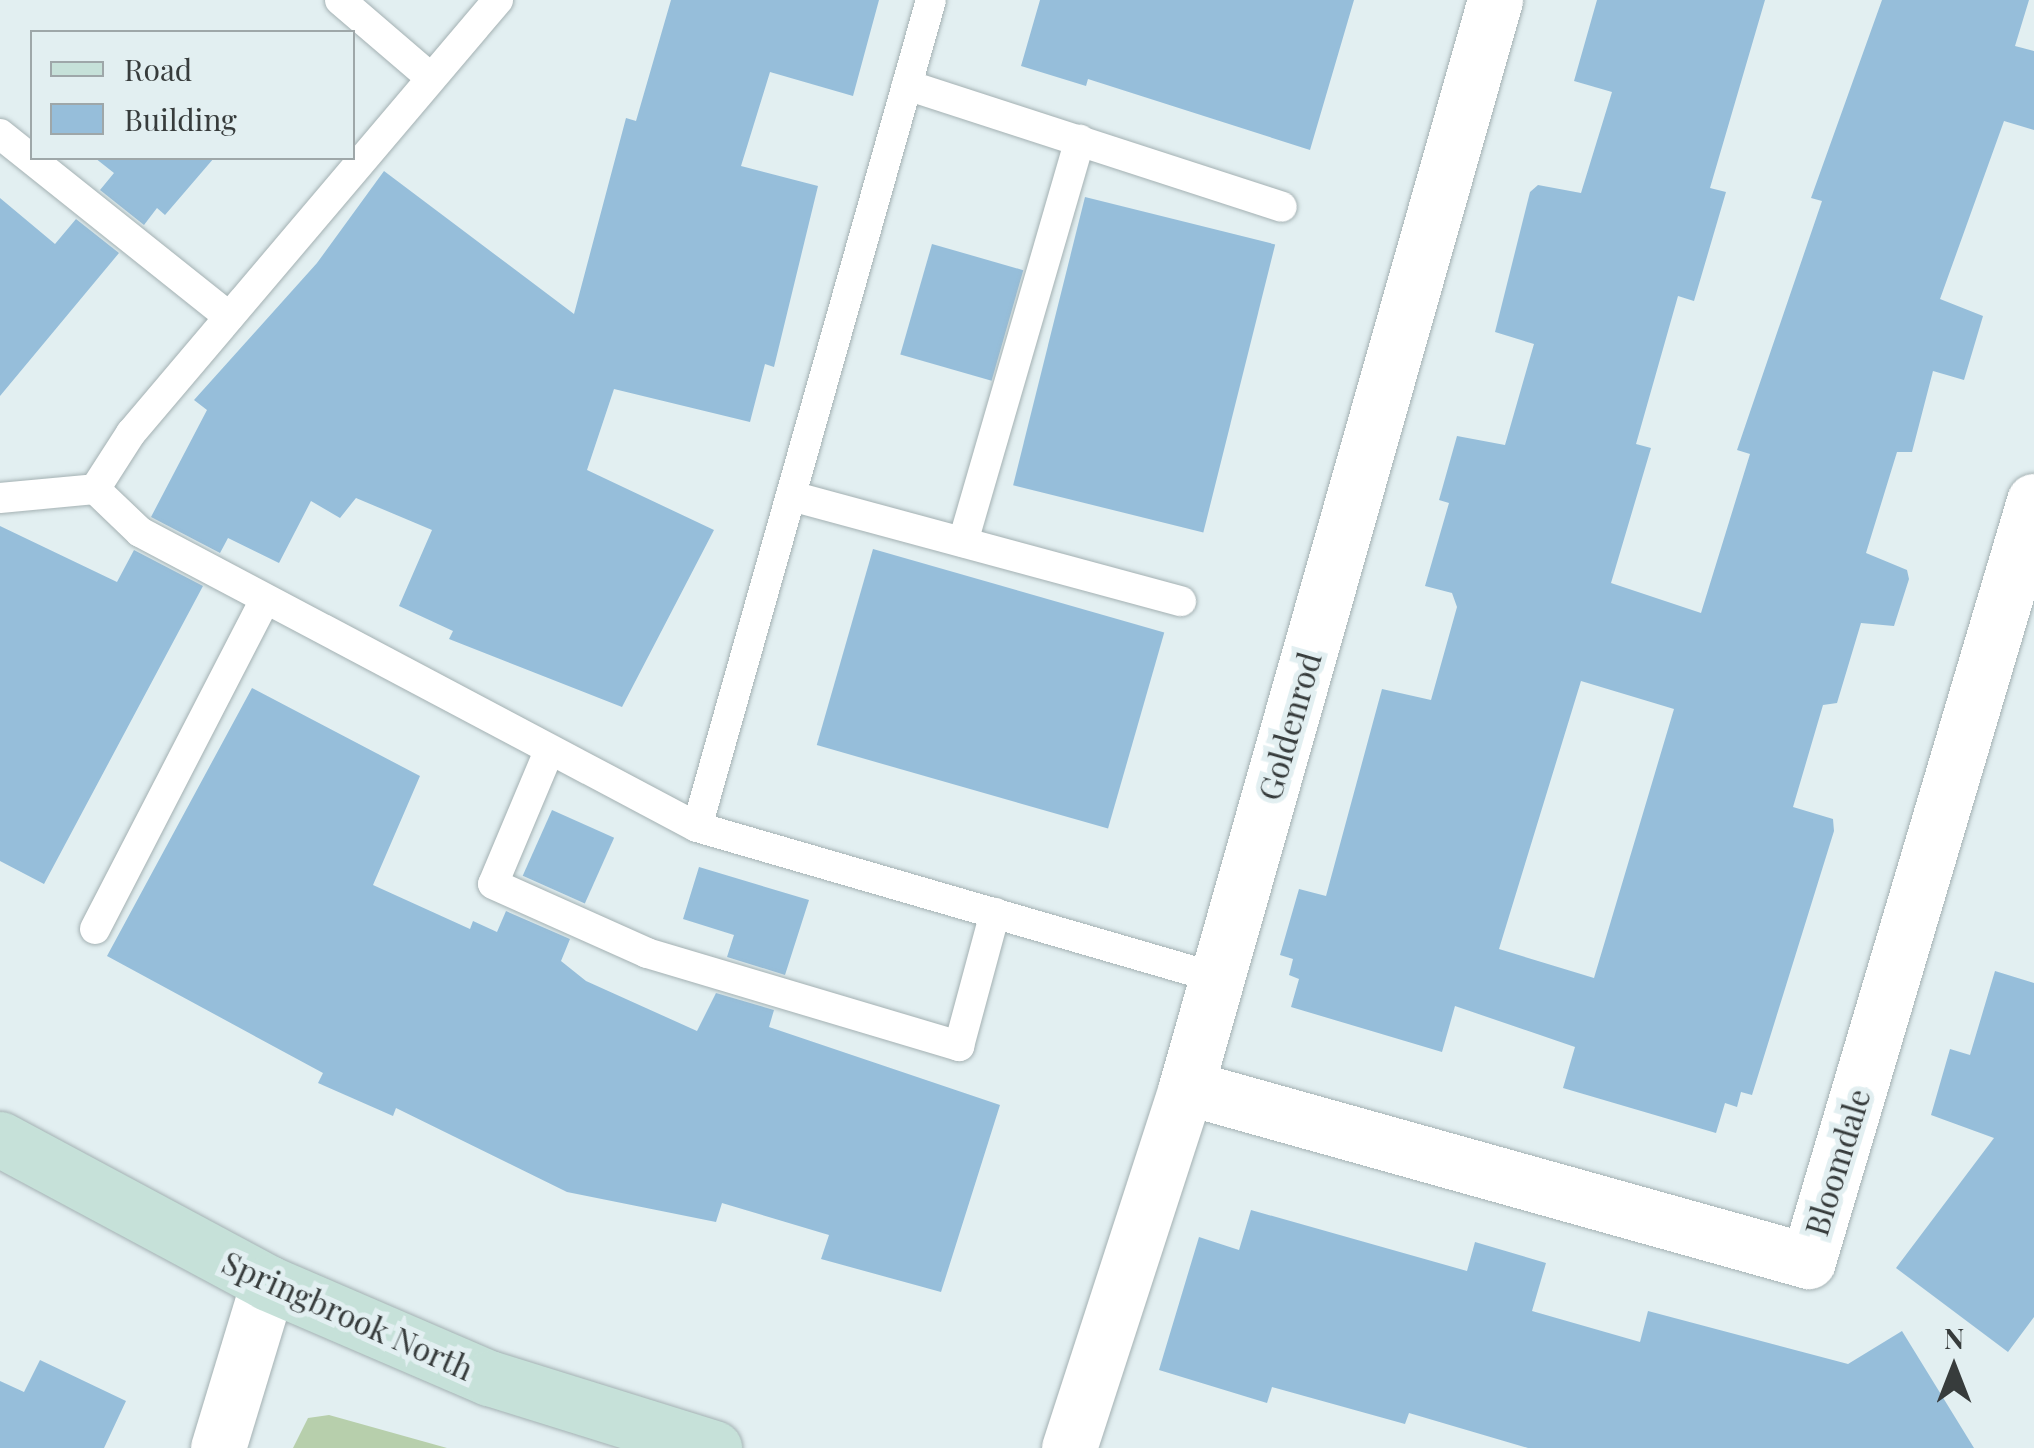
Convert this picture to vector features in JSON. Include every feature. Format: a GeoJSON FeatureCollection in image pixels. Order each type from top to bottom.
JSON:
{"type":"FeatureCollection","features":[{"type":"Feature","properties":{"kind":"street","name":"Goldenrod"},"geometry":{"type":"LineString","coordinates":[[1069,1448],[1186,1087],[1495,0]]}},
{"type":"Feature","properties":{"kind":"street","name":"Bloomdale"},"geometry":{"type":"LineString","coordinates":[[1186,1087],[1808,1261],[2034,501]]}},
{"type":"Feature","properties":{"kind":"street","name":"Springbrook North"},"geometry":{"type":"LineString","coordinates":[[0,1139],[268,1283],[489,1378],[714,1448]]}},
{"type":"Feature","properties":{"kind":"street"},"geometry":{"type":"LineString","coordinates":[[218,1448],[268,1283]]}},
{"type":"Feature","properties":{"kind":"lane"},"geometry":{"type":"LineString","coordinates":[[340,0],[432,78]]}},
{"type":"Feature","properties":{"kind":"lane"},"geometry":{"type":"LineString","coordinates":[[0,498],[96,489],[229,317],[498,0]]}},
{"type":"Feature","properties":{"kind":"lane"},"geometry":{"type":"LineString","coordinates":[[697,827],[931,0]]}},
{"type":"Feature","properties":{"kind":"lane"},"geometry":{"type":"LineString","coordinates":[[907,85],[1282,206]]}},
{"type":"Feature","properties":{"kind":"lane"},"geometry":{"type":"LineString","coordinates":[[0,134],[30,158]]}},
{"type":"Feature","properties":{"kind":"lane"},"geometry":{"type":"LineString","coordinates":[[963,542],[1080,140]]}},
{"type":"Feature","properties":{"kind":"lane"},"geometry":{"type":"LineString","coordinates":[[33,160],[229,317]]}},
{"type":"Feature","properties":{"kind":"lane"},"geometry":{"type":"LineString","coordinates":[[96,489],[140,532],[697,827],[1217,978]]}},
{"type":"Feature","properties":{"kind":"lane"},"geometry":{"type":"LineString","coordinates":[[792,496],[1181,601]]}},
{"type":"Feature","properties":{"kind":"lane"},"geometry":{"type":"LineString","coordinates":[[94,930],[265,600]]}},
{"type":"Feature","properties":{"kind":"lane"},"geometry":{"type":"LineString","coordinates":[[548,750],[493,884],[647,953],[959,1046],[995,913]]}},
{"type":"Feature","properties":{"kind":"green space"},"geometry":{"type":"Polygon","coordinates":[[[329,1415],[447,1448],[293,1448],[308,1418],[329,1415]]]}},
{"type":"Feature","properties":{"kind":"building"},"geometry":{"type":"Polygon","coordinates":[[[671,0],[879,0],[853,96],[770,72],[741,166],[818,186],[774,367],[765,364],[750,422],[614,389],[587,470],[714,530],[622,707],[449,639],[453,631],[399,606],[432,530],[356,498],[340,518],[311,501],[279,563],[228,538],[220,553],[151,517],[207,410],[194,400],[317,263],[384,171],[574,314],[626,118],[636,121],[671,0]]]}},
{"type":"Feature","properties":{"kind":"building"},"geometry":{"type":"Polygon","coordinates":[[[1040,0],[1354,0],[1310,150],[1088,79],[1086,86],[1021,66],[1040,0]]]}},
{"type":"Feature","properties":{"kind":"building"},"geometry":{"type":"Polygon","coordinates":[[[1597,0],[1765,0],[1710,188],[1726,192],[1694,301],[1678,296],[1636,444],[1651,448],[1611,583],[1701,613],[1750,454],[1737,450],[1822,201],[1811,198],[1882,0],[2029,0],[2015,46],[2034,51],[2034,130],[2004,121],[1940,299],[1983,316],[1964,380],[1933,371],[1912,452],[1897,452],[1866,553],[1907,570],[1909,579],[1894,626],[1861,623],[1837,703],[1823,705],[1793,807],[1833,819],[1834,831],[1752,1095],[1741,1092],[1737,1107],[1725,1103],[1716,1133],[1563,1088],[1575,1047],[1455,1006],[1442,1052],[1291,1007],[1299,979],[1289,975],[1293,959],[1280,955],[1299,889],[1326,896],[1382,689],[1431,700],[1457,607],[1452,593],[1425,586],[1449,503],[1439,500],[1457,436],[1505,445],[1534,344],[1495,332],[1530,192],[1538,185],[1581,193],[1612,92],[1574,81],[1597,0]],[[1581,681],[1499,949],[1594,978],[1674,709],[1581,681]]]}},
{"type":"Feature","properties":{"kind":"building"},"geometry":{"type":"Polygon","coordinates":[[[98,160],[212,160],[165,215],[157,208],[144,225],[100,190],[114,173],[98,160]]]}},
{"type":"Feature","properties":{"kind":"building"},"geometry":{"type":"Polygon","coordinates":[[[1085,197],[1275,244],[1203,533],[1013,485],[1085,197]]]}},
{"type":"Feature","properties":{"kind":"building"},"geometry":{"type":"Polygon","coordinates":[[[0,198],[55,244],[76,219],[119,253],[0,396],[0,198]]]}},
{"type":"Feature","properties":{"kind":"building"},"geometry":{"type":"Polygon","coordinates":[[[932,244],[1023,270],[992,381],[900,355],[932,244]]]}},
{"type":"Feature","properties":{"kind":"building"},"geometry":{"type":"Polygon","coordinates":[[[0,526],[117,582],[134,550],[203,586],[44,884],[0,861],[0,526]]]}},
{"type":"Feature","properties":{"kind":"building"},"geometry":{"type":"Polygon","coordinates":[[[873,549],[1164,633],[1108,829],[817,745],[873,549]]]}},
{"type":"Feature","properties":{"kind":"building"},"geometry":{"type":"Polygon","coordinates":[[[252,688],[420,776],[373,885],[470,929],[473,921],[497,932],[506,911],[570,939],[561,961],[586,981],[697,1031],[716,993],[774,1010],[769,1027],[1000,1105],[941,1292],[821,1259],[829,1235],[722,1203],[716,1222],[567,1192],[396,1108],[393,1116],[318,1083],[323,1073],[107,956],[252,688]]]}},
{"type":"Feature","properties":{"kind":"building"},"geometry":{"type":"Polygon","coordinates":[[[552,810],[614,838],[585,903],[523,876],[552,810]]]}},
{"type":"Feature","properties":{"kind":"building"},"geometry":{"type":"Polygon","coordinates":[[[699,867],[809,900],[785,975],[727,957],[734,935],[683,919],[699,867]]]}},
{"type":"Feature","properties":{"kind":"building"},"geometry":{"type":"Polygon","coordinates":[[[1995,971],[2034,983],[2034,1317],[2008,1352],[1896,1268],[1994,1138],[1931,1115],[1950,1049],[1970,1055],[1995,971]]]}},
{"type":"Feature","properties":{"kind":"building"},"geometry":{"type":"Polygon","coordinates":[[[1251,1210],[1467,1271],[1475,1242],[1546,1263],[1532,1311],[1640,1342],[1648,1311],[1848,1364],[1902,1331],[1974,1448],[1528,1448],[1409,1413],[1405,1424],[1272,1387],[1267,1403],[1159,1370],[1199,1237],[1239,1250],[1251,1210]]]}},
{"type":"Feature","properties":{"kind":"building"},"geometry":{"type":"Polygon","coordinates":[[[40,1360],[126,1401],[104,1448],[0,1448],[0,1381],[24,1392],[40,1360]]]}}]}
